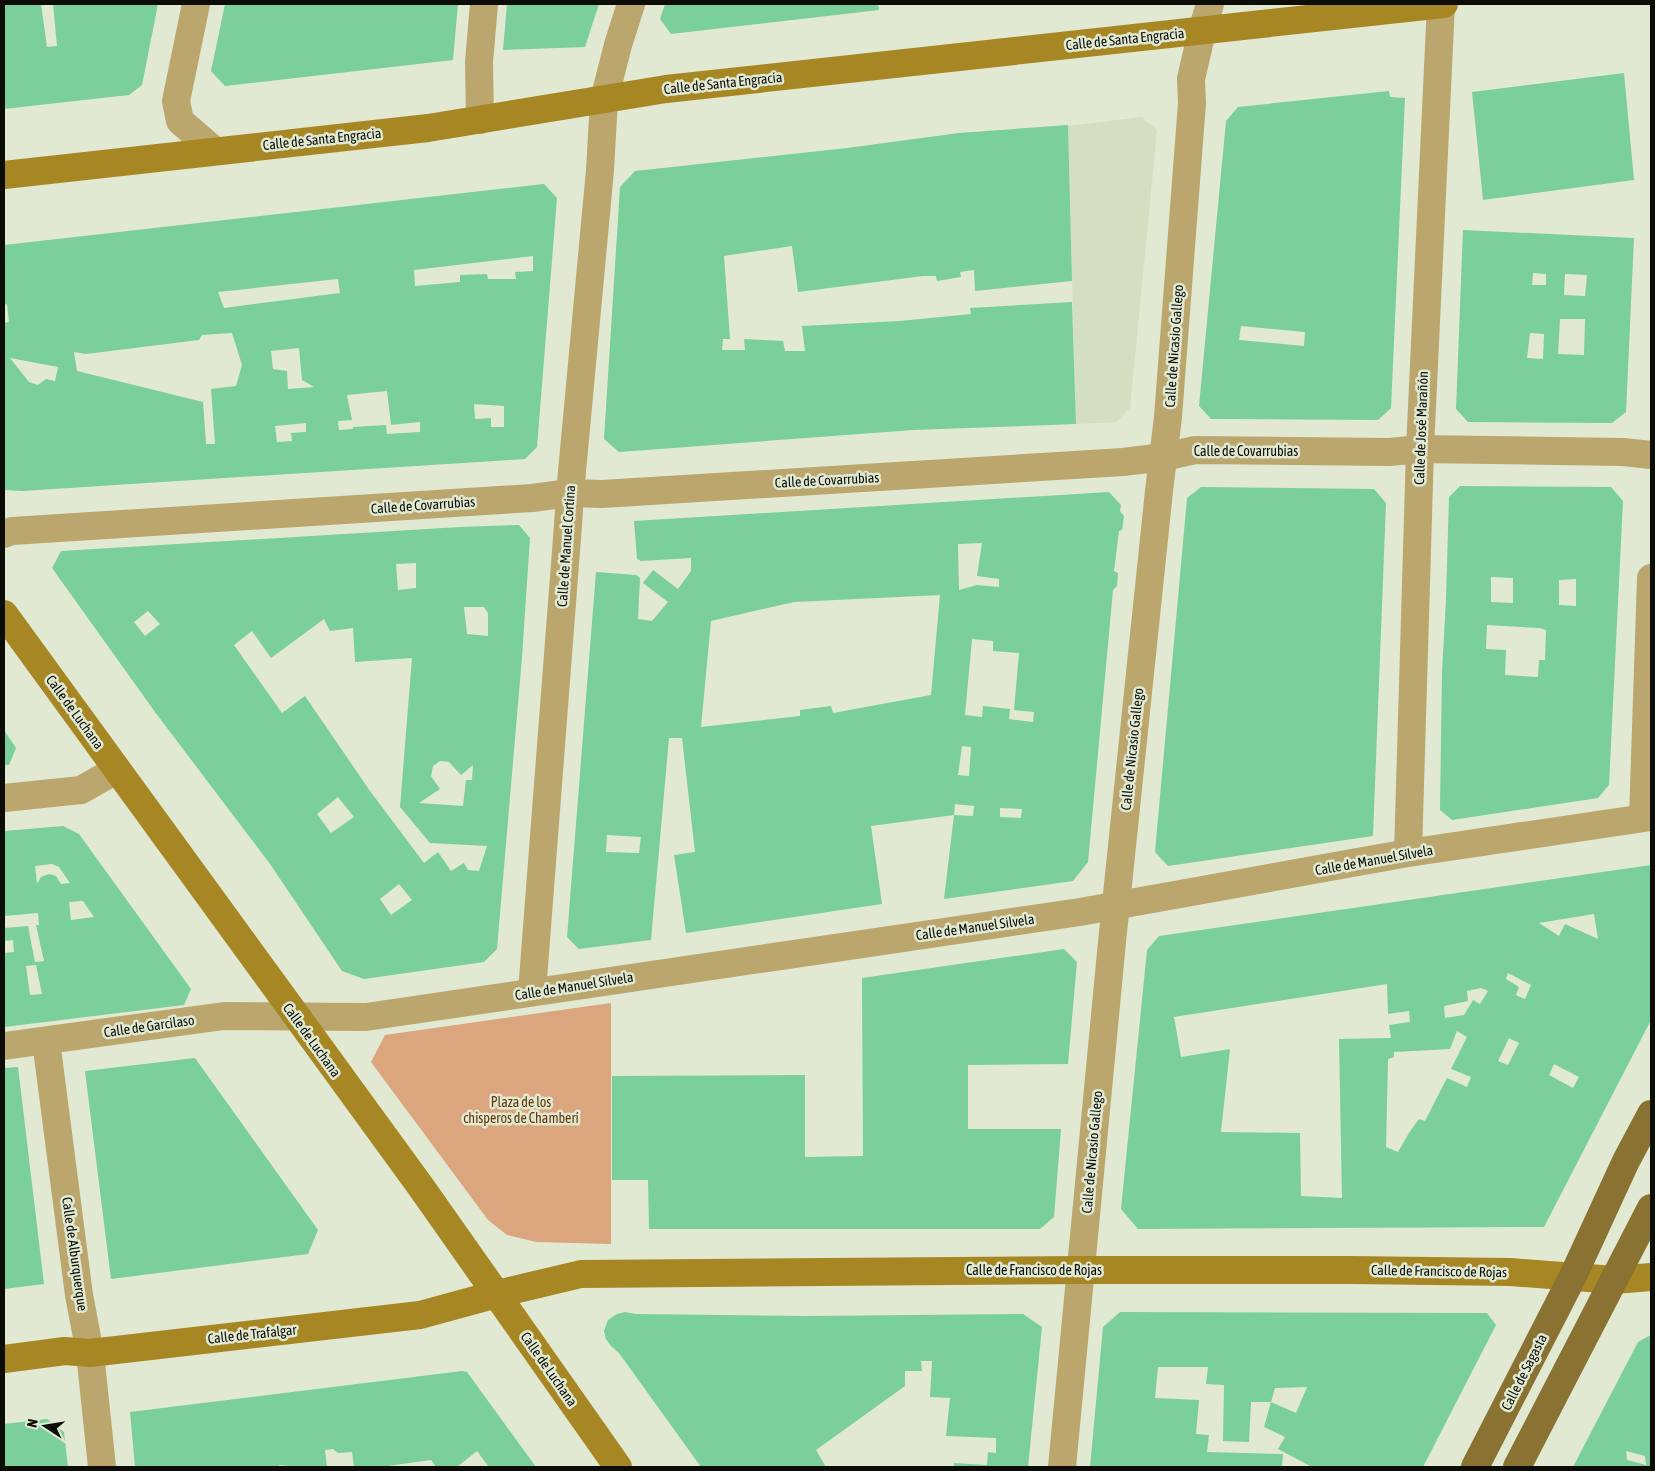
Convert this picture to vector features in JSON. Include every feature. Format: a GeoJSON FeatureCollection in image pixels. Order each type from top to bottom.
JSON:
{"type":"FeatureCollection","features":[{"type":"Feature","properties":{"kind":"main road","name":"Calle de Sagasta"},"geometry":{"type":"LineString","coordinates":[[1475,1467],[1573,1276],[1626,1161],[1651,1114]]}},
{"type":"Feature","properties":{"kind":"main road"},"geometry":{"type":"LineString","coordinates":[[1517,1467],[1651,1208]]}},
{"type":"Feature","properties":{"kind":"street"},"geometry":{"type":"LineString","coordinates":[[196,4],[176,101],[180,120],[215,151]]}},
{"type":"Feature","properties":{"kind":"street"},"geometry":{"type":"LineString","coordinates":[[480,120],[480,62],[484,4]]}},
{"type":"Feature","properties":{"kind":"street","name":"Calle de Manuel Cortina"},"geometry":{"type":"LineString","coordinates":[[532,992],[570,493],[600,170],[604,100],[631,4]]}},
{"type":"Feature","properties":{"kind":"street","name":"Calle de Nicasio Gallego"},"geometry":{"type":"LineString","coordinates":[[1062,1467],[1116,904],[1164,457],[1192,103],[1191,80],[1210,4]]}},
{"type":"Feature","properties":{"kind":"street","name":"Calle de Santa Engracia"},"geometry":{"type":"LineString","coordinates":[[4,175],[428,128],[673,88],[1442,4]]}},
{"type":"Feature","properties":{"kind":"street","name":"Calle de José Marañón"},"geometry":{"type":"LineString","coordinates":[[1408,853],[1420,449],[1442,4]]}},
{"type":"Feature","properties":{"kind":"street","name":"Calle de Covarrubias"},"geometry":{"type":"LineString","coordinates":[[4,534],[12,531],[532,498],[570,493],[602,494],[1123,462],[1164,457],[1195,450],[1390,452],[1420,449],[1623,452],[1651,455]]}},
{"type":"Feature","properties":{"kind":"street"},"geometry":{"type":"LineString","coordinates":[[1647,818],[1651,578]]}},
{"type":"Feature","properties":{"kind":"street","name":"Calle de Luchana"},"geometry":{"type":"LineString","coordinates":[[4,614],[497,1294],[618,1467]]}},
{"type":"Feature","properties":{"kind":"street"},"geometry":{"type":"LineString","coordinates":[[4,798],[81,790],[116,770]]}},
{"type":"Feature","properties":{"kind":"street","name":"Calle de Manuel Silvela"},"geometry":{"type":"LineString","coordinates":[[296,1017],[366,1017],[1070,913],[1408,853],[1647,818]]}},
{"type":"Feature","properties":{"kind":"street","name":"Calle de Garcilaso"},"geometry":{"type":"LineString","coordinates":[[4,1046],[224,1016],[296,1017]]}},
{"type":"Feature","properties":{"kind":"street","name":"Calle de Alburquerque"},"geometry":{"type":"LineString","coordinates":[[46,1040],[79,1295],[90,1353],[102,1467]]}},
{"type":"Feature","properties":{"kind":"street","name":"Calle de Francisco de Rojas"},"geometry":{"type":"LineString","coordinates":[[497,1294],[581,1274],[1081,1270],[1495,1271],[1573,1276]]}},
{"type":"Feature","properties":{"kind":"street"},"geometry":{"type":"LineString","coordinates":[[1573,1276],[1614,1280],[1651,1277]]}},
{"type":"Feature","properties":{"kind":"street","name":"Calle de Trafalgar"},"geometry":{"type":"LineString","coordinates":[[4,1360],[37,1354],[66,1351],[90,1353],[420,1315],[497,1294]]}},
{"type":"Feature","properties":{"kind":"shaded area"},"geometry":{"type":"Polygon","coordinates":[[[1142,117],[1157,130],[1130,408],[1116,422],[1076,424],[1068,126],[1142,117]]]}},
{"type":"Feature","properties":{"kind":"green space","name":"Plaza de los chisperos de Chamberí"},"geometry":{"type":"Polygon","coordinates":[[[611,1003],[611,1244],[536,1242],[507,1235],[488,1220],[371,1062],[385,1035],[611,1003]]]}},
{"type":"Feature","properties":{"kind":"building"},"geometry":{"type":"Polygon","coordinates":[[[4,4],[41,4],[47,47],[57,46],[53,4],[158,4],[142,85],[129,95],[4,109],[4,4]]]}},
{"type":"Feature","properties":{"kind":"building"},"geometry":{"type":"Polygon","coordinates":[[[225,4],[458,4],[453,60],[225,86],[211,71],[225,4]]]}},
{"type":"Feature","properties":{"kind":"building"},"geometry":{"type":"Polygon","coordinates":[[[507,4],[599,4],[585,47],[503,50],[507,4]]]}},
{"type":"Feature","properties":{"kind":"building"},"geometry":{"type":"Polygon","coordinates":[[[665,4],[878,4],[879,10],[671,34],[660,19],[665,4]]]}},
{"type":"Feature","properties":{"kind":"building"},"geometry":{"type":"Polygon","coordinates":[[[1624,73],[1634,180],[1483,200],[1472,92],[1624,73]]]}},
{"type":"Feature","properties":{"kind":"building"},"geometry":{"type":"Polygon","coordinates":[[[1389,91],[1390,97],[1405,98],[1391,408],[1378,420],[1211,419],[1199,406],[1226,121],[1238,107],[1389,91]],[[1241,326],[1239,340],[1304,346],[1305,332],[1241,326]]]}},
{"type":"Feature","properties":{"kind":"building"},"geometry":{"type":"Polygon","coordinates":[[[1068,125],[1072,281],[975,291],[974,270],[960,272],[961,277],[937,281],[936,276],[923,276],[798,292],[792,246],[724,256],[730,339],[723,339],[722,350],[745,350],[744,339],[783,341],[785,351],[805,351],[802,326],[900,321],[971,314],[970,308],[1072,302],[1076,424],[913,430],[619,452],[604,439],[620,187],[635,171],[847,148],[959,133],[1068,125]]]}},
{"type":"Feature","properties":{"kind":"building"},"geometry":{"type":"Polygon","coordinates":[[[544,184],[557,198],[537,447],[525,459],[22,491],[4,490],[4,323],[9,322],[7,304],[4,305],[4,245],[544,184]],[[533,256],[414,270],[415,286],[460,282],[460,275],[487,274],[488,279],[516,279],[515,272],[533,271],[533,256]],[[338,279],[218,292],[224,308],[340,293],[338,279]],[[232,333],[202,335],[199,340],[86,354],[74,352],[77,371],[203,402],[206,444],[215,444],[211,389],[236,386],[242,365],[232,333]],[[299,348],[271,351],[273,369],[287,371],[288,389],[314,387],[302,380],[299,348]],[[10,358],[29,382],[38,385],[46,379],[55,381],[58,367],[10,358]],[[387,391],[347,395],[352,420],[338,421],[339,430],[353,429],[353,427],[386,425],[387,434],[420,432],[420,422],[391,425],[387,391]],[[474,404],[475,419],[491,418],[491,427],[504,427],[504,406],[474,404]],[[306,423],[275,426],[277,442],[292,441],[291,433],[306,432],[306,423]]]}},
{"type":"Feature","properties":{"kind":"building"},"geometry":{"type":"Polygon","coordinates":[[[1463,230],[1634,238],[1626,412],[1612,423],[1468,422],[1456,409],[1463,230]],[[1533,273],[1532,285],[1546,285],[1546,274],[1533,273]],[[1565,274],[1564,295],[1585,296],[1587,275],[1565,274]],[[1560,319],[1558,354],[1584,355],[1585,319],[1560,319]],[[1530,333],[1527,358],[1543,359],[1544,334],[1530,333]]]}},
{"type":"Feature","properties":{"kind":"building"},"geometry":{"type":"Polygon","coordinates":[[[1460,486],[1611,487],[1623,501],[1609,785],[1598,798],[1452,820],[1440,810],[1442,672],[1449,497],[1460,486]],[[1491,577],[1491,602],[1513,603],[1513,578],[1491,577]],[[1576,579],[1559,580],[1559,605],[1576,606],[1576,579]],[[1487,625],[1486,649],[1506,650],[1505,675],[1538,677],[1539,660],[1545,660],[1546,630],[1487,625]]]}},
{"type":"Feature","properties":{"kind":"building"},"geometry":{"type":"Polygon","coordinates":[[[1201,487],[1374,489],[1386,503],[1373,836],[1168,866],[1155,852],[1187,498],[1201,487]]]}},
{"type":"Feature","properties":{"kind":"building"},"geometry":{"type":"Polygon","coordinates":[[[1109,492],[1121,505],[1120,511],[1124,516],[1122,530],[1119,531],[1114,571],[1118,573],[1117,586],[1113,590],[1088,862],[1073,881],[944,899],[954,815],[871,826],[882,904],[686,933],[674,855],[695,852],[682,738],[669,738],[651,940],[579,949],[567,937],[596,572],[636,575],[640,578],[638,619],[652,621],[668,602],[643,583],[653,570],[678,589],[691,571],[691,558],[641,561],[637,559],[634,521],[1109,492]],[[982,543],[958,544],[959,590],[977,585],[999,587],[999,579],[977,576],[982,543]],[[940,595],[794,602],[711,621],[701,727],[800,716],[800,710],[831,706],[833,713],[931,695],[940,595]],[[972,639],[965,715],[982,717],[983,706],[1010,709],[1009,719],[1033,722],[1034,712],[1014,710],[1019,653],[993,651],[993,641],[972,639]],[[962,746],[958,775],[969,776],[971,747],[962,746]],[[955,804],[954,815],[973,816],[974,806],[955,804]],[[1000,808],[1000,817],[1021,818],[1022,809],[1000,808]],[[607,835],[606,852],[639,853],[641,837],[607,835]]]}},
{"type":"Feature","properties":{"kind":"building"},"geometry":{"type":"Polygon","coordinates":[[[519,525],[530,538],[522,657],[497,949],[484,962],[364,979],[342,971],[270,864],[155,712],[52,568],[61,551],[519,525]],[[416,563],[396,564],[398,590],[416,588],[416,563]],[[464,607],[467,634],[488,636],[488,613],[484,607],[464,607]],[[148,611],[134,622],[145,636],[160,624],[148,611]],[[324,619],[271,658],[252,631],[234,645],[282,713],[305,696],[370,791],[424,863],[438,852],[451,871],[464,863],[468,870],[479,871],[487,846],[430,843],[400,807],[412,658],[355,662],[353,628],[330,631],[324,619]],[[440,761],[433,766],[431,776],[440,789],[419,803],[463,806],[466,780],[472,780],[473,765],[461,775],[449,762],[440,761]],[[338,797],[317,814],[331,833],[354,817],[338,797]],[[399,884],[380,899],[391,915],[412,900],[399,884]]]}},
{"type":"Feature","properties":{"kind":"building"},"geometry":{"type":"Polygon","coordinates":[[[4,730],[16,748],[9,765],[4,765],[4,730]]]}},
{"type":"Feature","properties":{"kind":"building"},"geometry":{"type":"Polygon","coordinates":[[[63,826],[79,834],[191,989],[184,1005],[4,1027],[4,953],[14,952],[13,940],[4,941],[4,928],[28,926],[35,962],[44,961],[36,925],[39,925],[38,913],[4,916],[4,831],[63,826]],[[52,864],[35,866],[37,884],[41,877],[49,874],[56,876],[61,884],[70,883],[59,867],[52,864]],[[83,901],[69,902],[71,920],[94,917],[83,901]],[[36,965],[26,966],[30,995],[42,994],[36,965]]]}},
{"type":"Feature","properties":{"kind":"building"},"geometry":{"type":"Polygon","coordinates":[[[1651,865],[1651,1020],[1544,1227],[1138,1229],[1121,1209],[1147,950],[1159,936],[1651,865]],[[1594,914],[1539,923],[1559,936],[1565,924],[1598,939],[1594,914]],[[1508,973],[1506,979],[1519,987],[1516,995],[1525,999],[1531,985],[1508,973]],[[1387,984],[1174,1017],[1181,1057],[1230,1049],[1221,1132],[1300,1133],[1301,1196],[1342,1198],[1339,1039],[1391,1038],[1389,1025],[1410,1022],[1409,1011],[1388,1014],[1387,984]],[[1481,988],[1467,991],[1468,1001],[1444,1006],[1445,1018],[1464,1015],[1473,1000],[1480,1004],[1488,991],[1481,988]],[[1457,1031],[1450,1049],[1394,1052],[1394,1057],[1388,1059],[1386,1147],[1398,1152],[1419,1119],[1425,1121],[1447,1078],[1467,1087],[1471,1077],[1451,1069],[1467,1037],[1457,1031]],[[1509,1038],[1498,1061],[1508,1065],[1519,1043],[1509,1038]],[[1554,1064],[1549,1075],[1573,1088],[1579,1077],[1554,1064]]]}},
{"type":"Feature","properties":{"kind":"building"},"geometry":{"type":"Polygon","coordinates":[[[1064,949],[1077,962],[1068,1064],[968,1065],[968,1129],[1061,1129],[1054,1217],[1040,1229],[649,1229],[648,1180],[612,1180],[612,1076],[805,1075],[805,1157],[863,1156],[862,978],[1064,949]]]}},
{"type":"Feature","properties":{"kind":"building"},"geometry":{"type":"Polygon","coordinates":[[[195,1058],[318,1230],[308,1254],[111,1279],[85,1071],[195,1058]]]}},
{"type":"Feature","properties":{"kind":"building"},"geometry":{"type":"Polygon","coordinates":[[[18,1067],[44,1284],[4,1289],[4,1068],[18,1067]]]}},
{"type":"Feature","properties":{"kind":"building"},"geometry":{"type":"Polygon","coordinates":[[[625,1312],[636,1314],[806,1316],[1023,1314],[1042,1327],[1028,1467],[954,1467],[954,1463],[987,1465],[988,1452],[996,1453],[996,1438],[946,1436],[950,1398],[930,1397],[932,1361],[921,1361],[922,1371],[905,1371],[905,1386],[816,1450],[826,1467],[701,1467],[619,1353],[606,1339],[604,1331],[608,1320],[617,1314],[625,1312]]]}},
{"type":"Feature","properties":{"kind":"building"},"geometry":{"type":"Polygon","coordinates":[[[1120,1312],[1487,1313],[1496,1325],[1423,1467],[1312,1467],[1278,1449],[1285,1437],[1264,1427],[1271,1402],[1251,1402],[1249,1442],[1223,1441],[1224,1385],[1206,1384],[1208,1367],[1158,1367],[1155,1398],[1199,1400],[1196,1434],[1209,1435],[1207,1452],[1283,1454],[1282,1467],[1090,1467],[1103,1327],[1120,1312]],[[1307,1387],[1275,1388],[1271,1402],[1296,1413],[1307,1387]]]}},
{"type":"Feature","properties":{"kind":"building"},"geometry":{"type":"Polygon","coordinates":[[[1651,1335],[1651,1467],[1573,1467],[1638,1342],[1651,1335]],[[1626,1451],[1627,1460],[1646,1465],[1645,1456],[1626,1451]]]}},
{"type":"Feature","properties":{"kind":"building"},"geometry":{"type":"Polygon","coordinates":[[[462,1371],[467,1372],[536,1467],[485,1467],[488,1466],[477,1451],[457,1467],[436,1467],[431,1460],[380,1467],[354,1467],[352,1452],[338,1453],[333,1449],[325,1450],[327,1467],[279,1465],[279,1467],[135,1467],[130,1412],[462,1371]]]}},
{"type":"Feature","properties":{"kind":"building"},"geometry":{"type":"Polygon","coordinates":[[[47,1419],[64,1432],[68,1467],[4,1467],[4,1424],[47,1419]]]}}]}
